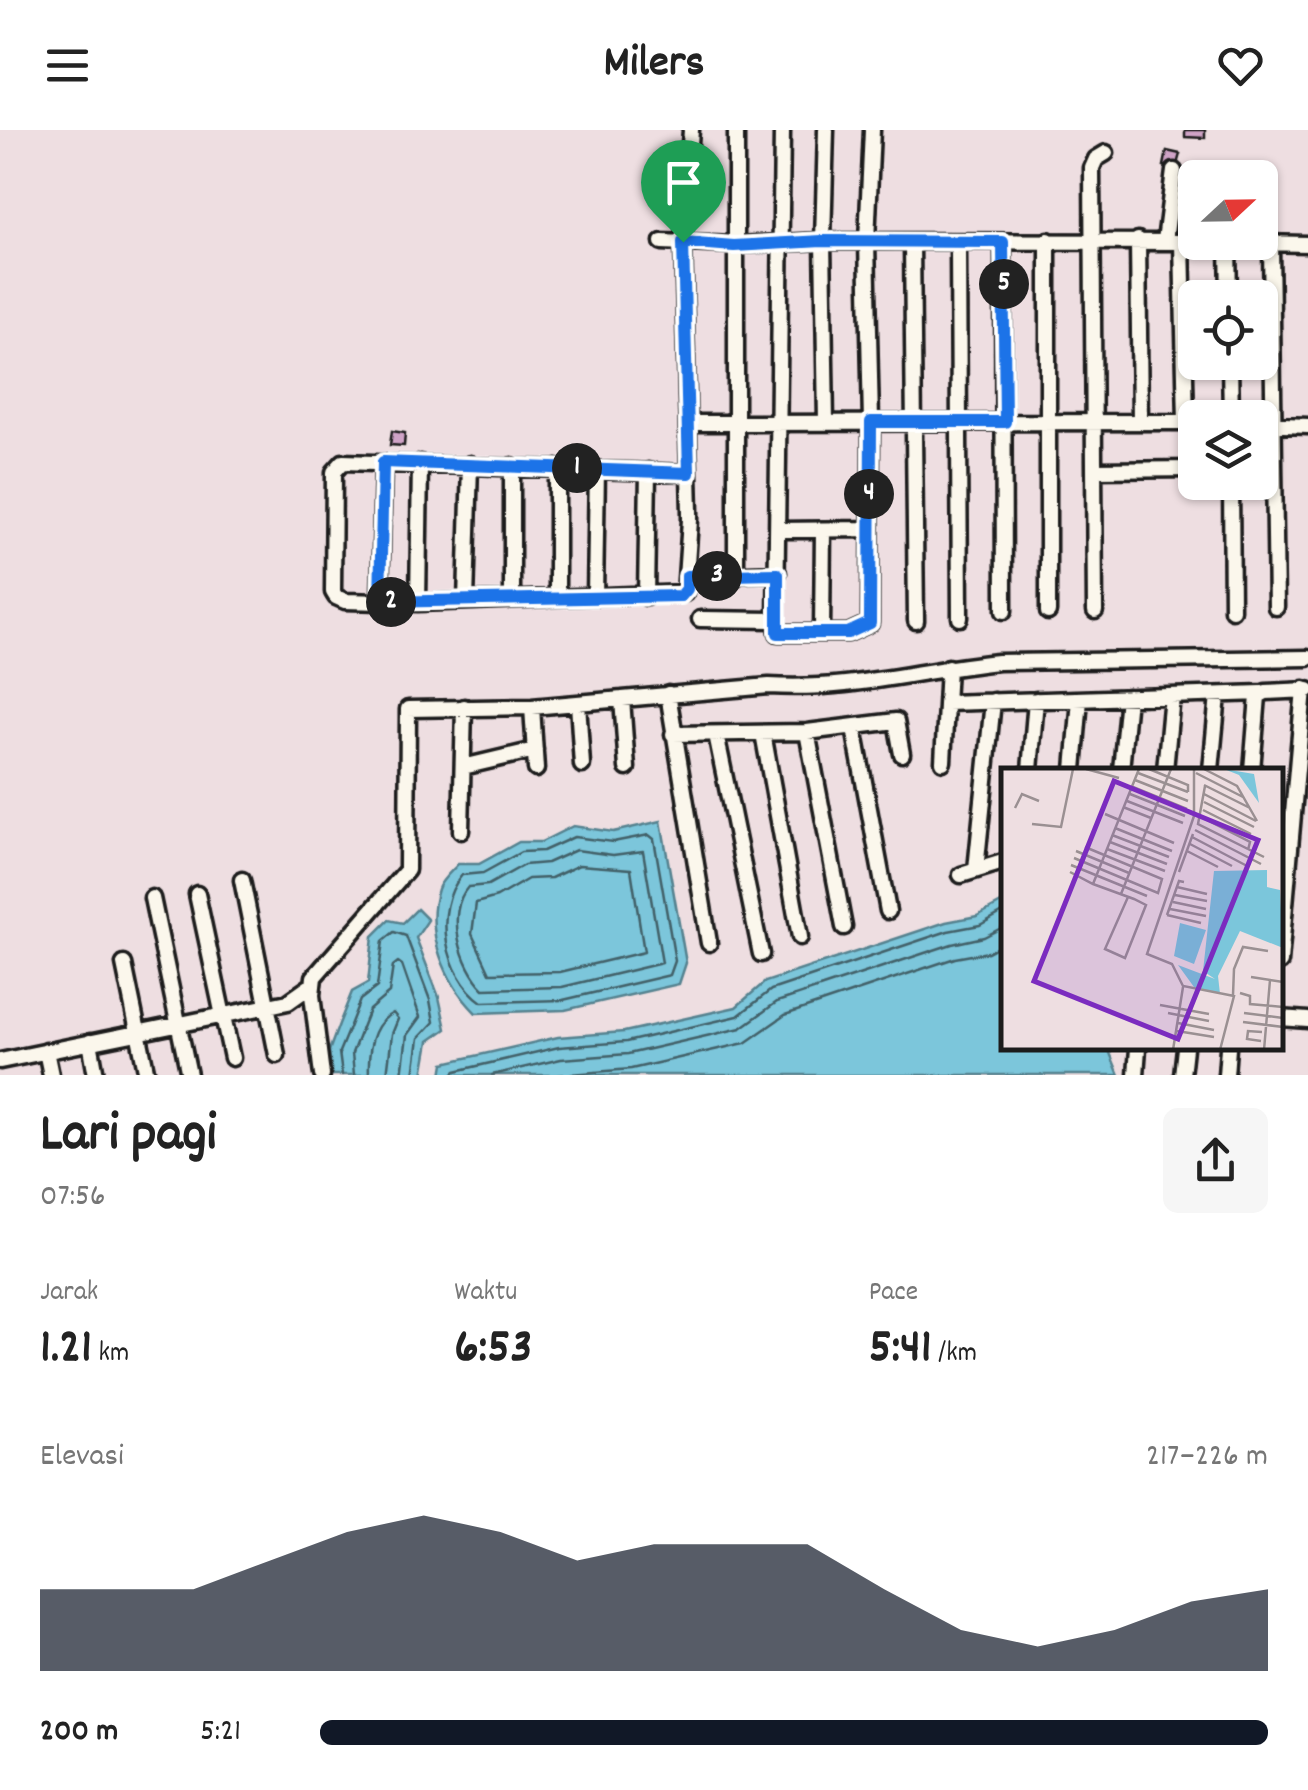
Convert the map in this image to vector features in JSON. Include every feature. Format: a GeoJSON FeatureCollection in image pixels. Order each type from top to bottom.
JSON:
{"type":"FeatureCollection","features":[{"type":"Feature","properties":{"kind":"street"},"geometry":{"type":"LineString","coordinates":[[689,473],[343,462],[334,472],[334,592],[344,601],[418,603],[681,596],[687,589],[689,473],[683,242],[691,130]]}},
{"type":"Feature","properties":{"kind":"street"},"geometry":{"type":"LineString","coordinates":[[736,130],[736,577]]}},
{"type":"Feature","properties":{"kind":"street"},"geometry":{"type":"LineString","coordinates":[[782,130],[778,633],[848,633],[870,623],[871,422],[866,241],[872,130]]}},
{"type":"Feature","properties":{"kind":"street"},"geometry":{"type":"LineString","coordinates":[[826,130],[822,241],[826,422]]}},
{"type":"Feature","properties":{"kind":"street"},"geometry":{"type":"LineString","coordinates":[[1095,611],[1092,168],[1096,159],[1106,154]]}},
{"type":"Feature","properties":{"kind":"street"},"geometry":{"type":"LineString","coordinates":[[1165,240],[1174,171]]}},
{"type":"Feature","properties":{"kind":"street"},"geometry":{"type":"LineString","coordinates":[[1048,240],[1048,612]]}},
{"type":"Feature","properties":{"kind":"street"},"geometry":{"type":"LineString","coordinates":[[1138,240],[1140,422]]}},
{"type":"Feature","properties":{"kind":"street"},"geometry":{"type":"LineString","coordinates":[[662,242],[734,246],[822,241],[1178,241]]}},
{"type":"Feature","properties":{"kind":"street"},"geometry":{"type":"LineString","coordinates":[[912,242],[916,621]]}},
{"type":"Feature","properties":{"kind":"street"},"geometry":{"type":"LineString","coordinates":[[1003,242],[1004,611]]}},
{"type":"Feature","properties":{"kind":"street"},"geometry":{"type":"LineString","coordinates":[[958,244],[960,618]]}},
{"type":"Feature","properties":{"kind":"street"},"geometry":{"type":"LineString","coordinates":[[1278,246],[1308,244]]}},
{"type":"Feature","properties":{"kind":"street"},"geometry":{"type":"LineString","coordinates":[[1191,260],[1191,400]]}},
{"type":"Feature","properties":{"kind":"street"},"geometry":{"type":"LineString","coordinates":[[1268,400],[1272,260]]}},
{"type":"Feature","properties":{"kind":"street"},"geometry":{"type":"LineString","coordinates":[[688,423],[1178,422]]}},
{"type":"Feature","properties":{"kind":"street"},"geometry":{"type":"LineString","coordinates":[[1278,425],[1308,426]]}},
{"type":"Feature","properties":{"kind":"street"},"geometry":{"type":"LineString","coordinates":[[380,602],[383,462]]}},
{"type":"Feature","properties":{"kind":"street"},"geometry":{"type":"LineString","coordinates":[[418,603],[420,463]]}},
{"type":"Feature","properties":{"kind":"street"},"geometry":{"type":"LineString","coordinates":[[466,601],[470,464]]}},
{"type":"Feature","properties":{"kind":"street"},"geometry":{"type":"LineString","coordinates":[[512,466],[512,599]]}},
{"type":"Feature","properties":{"kind":"street"},"geometry":{"type":"LineString","coordinates":[[556,468],[557,597]]}},
{"type":"Feature","properties":{"kind":"street"},"geometry":{"type":"LineString","coordinates":[[594,596],[597,469]]}},
{"type":"Feature","properties":{"kind":"street"},"geometry":{"type":"LineString","coordinates":[[1095,470],[1178,469]]}},
{"type":"Feature","properties":{"kind":"street"},"geometry":{"type":"LineString","coordinates":[[646,597],[648,471]]}},
{"type":"Feature","properties":{"kind":"street"},"geometry":{"type":"LineString","coordinates":[[1232,500],[1232,610]]}},
{"type":"Feature","properties":{"kind":"street"},"geometry":{"type":"LineString","coordinates":[[1271,500],[1276,607]]}},
{"type":"Feature","properties":{"kind":"street"},"geometry":{"type":"LineString","coordinates":[[778,530],[869,529]]}},
{"type":"Feature","properties":{"kind":"street"},"geometry":{"type":"LineString","coordinates":[[822,632],[823,530]]}},
{"type":"Feature","properties":{"kind":"street"},"geometry":{"type":"LineString","coordinates":[[687,576],[778,574]]}},
{"type":"Feature","properties":{"kind":"street"},"geometry":{"type":"LineString","coordinates":[[700,618],[776,620]]}},
{"type":"Feature","properties":{"kind":"street"},"geometry":{"type":"LineString","coordinates":[[322,1074],[312,990],[322,968],[407,870],[408,708],[532,707],[769,686],[856,685],[948,667],[1076,660],[1308,658]]}},
{"type":"Feature","properties":{"kind":"street"},"geometry":{"type":"LineString","coordinates":[[943,762],[948,667]]}},
{"type":"Feature","properties":{"kind":"street"},"geometry":{"type":"LineString","coordinates":[[946,702],[1306,690],[1283,929]]}},
{"type":"Feature","properties":{"kind":"street"},"geometry":{"type":"LineString","coordinates":[[1252,768],[1258,696],[1262,693]]}},
{"type":"Feature","properties":{"kind":"street"},"geometry":{"type":"LineString","coordinates":[[668,694],[709,943]]}},
{"type":"Feature","properties":{"kind":"street"},"geometry":{"type":"LineString","coordinates":[[1211,768],[1218,694]]}},
{"type":"Feature","properties":{"kind":"street"},"geometry":{"type":"LineString","coordinates":[[1165,768],[1172,696]]}},
{"type":"Feature","properties":{"kind":"street"},"geometry":{"type":"LineString","coordinates":[[1121,768],[1128,697]]}},
{"type":"Feature","properties":{"kind":"street"},"geometry":{"type":"LineString","coordinates":[[622,699],[627,768]]}},
{"type":"Feature","properties":{"kind":"street"},"geometry":{"type":"LineString","coordinates":[[1074,768],[1080,699]]}},
{"type":"Feature","properties":{"kind":"street"},"geometry":{"type":"LineString","coordinates":[[1030,768],[1036,700]]}},
{"type":"Feature","properties":{"kind":"street"},"geometry":{"type":"LineString","coordinates":[[976,870],[992,701]]}},
{"type":"Feature","properties":{"kind":"street"},"geometry":{"type":"LineString","coordinates":[[578,703],[582,765]]}},
{"type":"Feature","properties":{"kind":"street"},"geometry":{"type":"LineString","coordinates":[[532,707],[536,769]]}},
{"type":"Feature","properties":{"kind":"street"},"geometry":{"type":"LineString","coordinates":[[461,831],[464,708]]}},
{"type":"Feature","properties":{"kind":"street"},"geometry":{"type":"LineString","coordinates":[[673,734],[808,732],[896,721],[902,754]]}},
{"type":"Feature","properties":{"kind":"street"},"geometry":{"type":"LineString","coordinates":[[854,728],[888,911]]}},
{"type":"Feature","properties":{"kind":"street"},"geometry":{"type":"LineString","coordinates":[[808,732],[844,927]]}},
{"type":"Feature","properties":{"kind":"street"},"geometry":{"type":"LineString","coordinates":[[763,733],[800,937]]}},
{"type":"Feature","properties":{"kind":"street"},"geometry":{"type":"LineString","coordinates":[[716,734],[760,954]]}},
{"type":"Feature","properties":{"kind":"street"},"geometry":{"type":"LineString","coordinates":[[463,768],[535,750]]}},
{"type":"Feature","properties":{"kind":"street"},"geometry":{"type":"LineString","coordinates":[[1290,852],[1308,850]]}},
{"type":"Feature","properties":{"kind":"street"},"geometry":{"type":"LineString","coordinates":[[961,875],[1001,863]]}},
{"type":"Feature","properties":{"kind":"street"},"geometry":{"type":"LineString","coordinates":[[242,880],[277,1055]]}},
{"type":"Feature","properties":{"kind":"street"},"geometry":{"type":"LineString","coordinates":[[197,894],[232,1058]]}},
{"type":"Feature","properties":{"kind":"street"},"geometry":{"type":"LineString","coordinates":[[152,898],[188,1075]]}},
{"type":"Feature","properties":{"kind":"street"},"geometry":{"type":"LineString","coordinates":[[124,964],[146,1075]]}},
{"type":"Feature","properties":{"kind":"street"},"geometry":{"type":"LineString","coordinates":[[4,1075],[0,1060],[288,1002],[312,990]]}},
{"type":"Feature","properties":{"kind":"street"},"geometry":{"type":"LineString","coordinates":[[1283,1018],[1308,1020]]}},
{"type":"Feature","properties":{"kind":"street"},"geometry":{"type":"LineString","coordinates":[[90,1042],[96,1075]]}},
{"type":"Feature","properties":{"kind":"street"},"geometry":{"type":"LineString","coordinates":[[1136,1075],[1138,1050]]}},
{"type":"Feature","properties":{"kind":"street"},"geometry":{"type":"LineString","coordinates":[[1182,1075],[1185,1050]]}},
{"type":"Feature","properties":{"kind":"street"},"geometry":{"type":"LineString","coordinates":[[1226,1075],[1228,1050]]}},
{"type":"Feature","properties":{"kind":"street"},"geometry":{"type":"LineString","coordinates":[[46,1051],[51,1075]]}},
{"type":"Feature","properties":{"kind":"water"},"geometry":{"type":"Polygon","coordinates":[[[661,821],[686,963],[679,984],[565,1010],[476,1013],[447,972],[434,923],[438,889],[458,864],[479,864],[519,842],[541,842],[573,826],[613,832],[661,821]]]}},
{"type":"Feature","properties":{"kind":"water"},"geometry":{"type":"Polygon","coordinates":[[[1001,903],[1001,1050],[1109,1050],[1119,1075],[442,1075],[444,1063],[558,1037],[624,1032],[736,1007],[765,982],[946,922],[977,916],[1001,903]]]}},
{"type":"Feature","properties":{"kind":"water"},"geometry":{"type":"Polygon","coordinates":[[[417,909],[428,920],[416,938],[439,997],[446,1029],[429,1041],[423,1075],[332,1075],[329,1051],[352,992],[368,983],[373,936],[389,920],[403,923],[417,909]]]}},
{"type":"Feature","properties":{"kind":"building"},"geometry":{"type":"Polygon","coordinates":[[[1185,130],[1205,130],[1205,138],[1185,137],[1185,130]]]}},
{"type":"Feature","properties":{"kind":"building"},"geometry":{"type":"Polygon","coordinates":[[[1167,151],[1180,154],[1176,168],[1164,166],[1167,151]]]}},
{"type":"Feature","properties":{"kind":"building"},"geometry":{"type":"Polygon","coordinates":[[[392,431],[405,433],[404,446],[390,445],[392,431]]]}},
{"type":"Feature","properties":{"kind":"route"},"geometry":{"type":"LineString","coordinates":[[822,241],[1003,242],[1005,422],[871,422],[870,623],[848,633],[778,633],[778,574],[687,576],[687,589],[681,596],[380,602],[383,462],[689,473],[683,242],[734,246],[822,241]]}}]}
